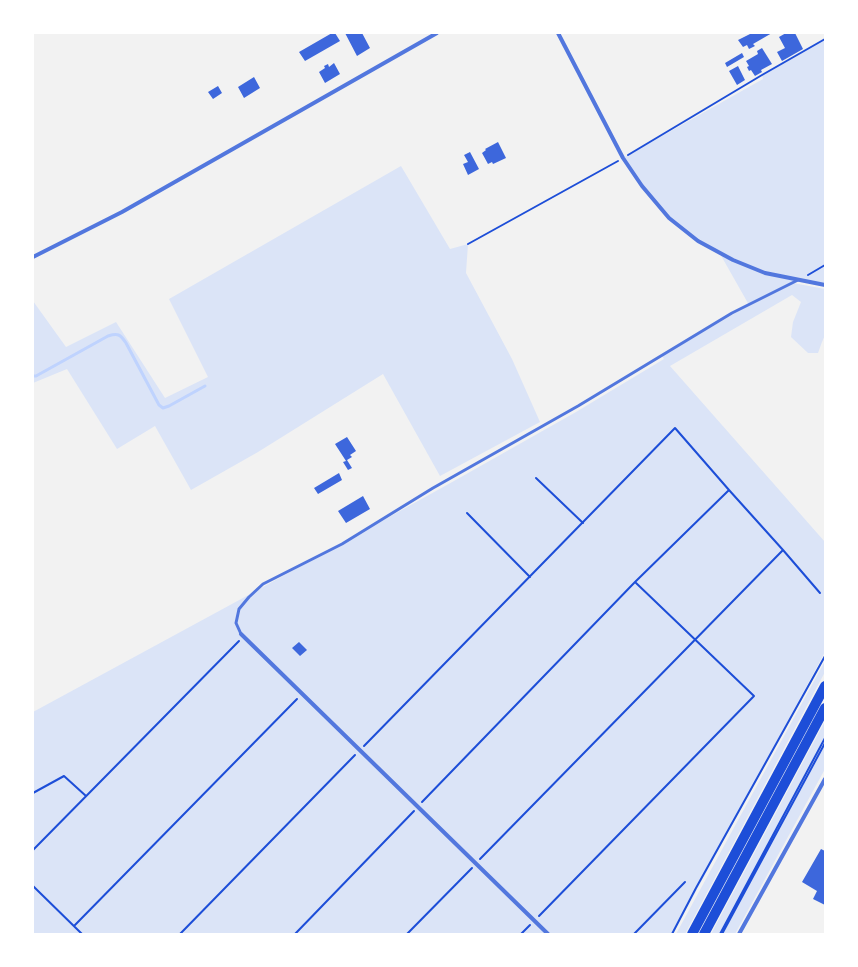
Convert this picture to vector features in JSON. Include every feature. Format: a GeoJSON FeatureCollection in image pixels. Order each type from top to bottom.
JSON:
{"type":"FeatureCollection","features":[{"type":"Feature","properties":{"kind":"main road"},"geometry":{"type":"LineString","coordinates":[[692,934],[825,686]]}},
{"type":"Feature","properties":{"kind":"main road"},"geometry":{"type":"LineString","coordinates":[[704,934],[825,708]]}},
{"type":"Feature","properties":{"kind":"street"},"geometry":{"type":"LineString","coordinates":[[33,257],[122,212],[437,33]]}},
{"type":"Feature","properties":{"kind":"street"},"geometry":{"type":"LineString","coordinates":[[558,33],[623,158],[642,186],[669,218],[698,241],[733,260],[765,273],[825,285]]}},
{"type":"Feature","properties":{"kind":"street"},"geometry":{"type":"LineString","coordinates":[[242,635],[548,934]]}},
{"type":"Feature","properties":{"kind":"street"},"geometry":{"type":"LineString","coordinates":[[739,934],[825,779]]}},
{"type":"Feature","properties":{"kind":"lane"},"geometry":{"type":"LineString","coordinates":[[242,635],[236,623],[238,609],[248,597],[263,584],[342,544],[433,488],[578,406],[732,313],[798,280]]}},
{"type":"Feature","properties":{"kind":"path"},"geometry":{"type":"LineString","coordinates":[[468,244],[623,158],[825,39]]}},
{"type":"Feature","properties":{"kind":"path"},"geometry":{"type":"LineString","coordinates":[[798,280],[825,265]]}},
{"type":"Feature","properties":{"kind":"path"},"geometry":{"type":"LineString","coordinates":[[180,934],[675,428],[820,593]]}},
{"type":"Feature","properties":{"kind":"path"},"geometry":{"type":"LineString","coordinates":[[536,478],[583,523]]}},
{"type":"Feature","properties":{"kind":"path"},"geometry":{"type":"LineString","coordinates":[[295,934],[635,582],[729,490]]}},
{"type":"Feature","properties":{"kind":"path"},"geometry":{"type":"LineString","coordinates":[[467,513],[530,577]]}},
{"type":"Feature","properties":{"kind":"path"},"geometry":{"type":"LineString","coordinates":[[407,934],[783,550]]}},
{"type":"Feature","properties":{"kind":"path"},"geometry":{"type":"LineString","coordinates":[[521,934],[754,696],[635,582]]}},
{"type":"Feature","properties":{"kind":"path"},"geometry":{"type":"LineString","coordinates":[[33,850],[236,643],[242,635]]}},
{"type":"Feature","properties":{"kind":"path"},"geometry":{"type":"LineString","coordinates":[[672,934],[825,656]]}},
{"type":"Feature","properties":{"kind":"path"},"geometry":{"type":"LineString","coordinates":[[74,926],[302,694]]}},
{"type":"Feature","properties":{"kind":"path"},"geometry":{"type":"LineString","coordinates":[[721,934],[825,738]]}},
{"type":"Feature","properties":{"kind":"path"},"geometry":{"type":"LineString","coordinates":[[721,934],[825,743]]}},
{"type":"Feature","properties":{"kind":"path"},"geometry":{"type":"LineString","coordinates":[[33,793],[64,776],[86,796]]}},
{"type":"Feature","properties":{"kind":"path"},"geometry":{"type":"LineString","coordinates":[[634,934],[685,882]]}},
{"type":"Feature","properties":{"kind":"path"},"geometry":{"type":"LineString","coordinates":[[33,886],[82,934]]}},
{"type":"Feature","properties":{"kind":"shaded area"},"geometry":{"type":"Polygon","coordinates":[[[825,39],[825,285],[798,280],[793,283],[825,289],[825,335],[818,353],[808,353],[791,337],[793,322],[801,302],[792,295],[670,366],[825,542],[825,652],[673,934],[33,934],[33,712],[254,592],[576,412],[664,359],[662,356],[749,305],[719,252],[698,241],[669,218],[642,186],[623,158],[763,79],[762,75],[825,39]]]}},
{"type":"Feature","properties":{"kind":"shaded area"},"geometry":{"type":"Polygon","coordinates":[[[401,166],[450,249],[468,244],[466,273],[512,359],[540,422],[440,476],[383,374],[258,452],[191,490],[155,426],[117,449],[67,369],[33,383],[33,301],[66,347],[116,322],[165,398],[208,377],[169,299],[401,166]]]}},
{"type":"Feature","properties":{"kind":"shaded area"},"geometry":{"type":"Polygon","coordinates":[[[825,661],[825,672],[685,934],[676,934],[725,844],[825,661]]]}},
{"type":"Feature","properties":{"kind":"shaded area"},"geometry":{"type":"Polygon","coordinates":[[[825,721],[825,736],[719,934],[711,934],[825,721]]]}},
{"type":"Feature","properties":{"kind":"shaded area"},"geometry":{"type":"Polygon","coordinates":[[[825,745],[825,769],[735,934],[723,934],[825,745]]]}},
{"type":"Feature","properties":{"kind":"building"},"geometry":{"type":"Polygon","coordinates":[[[332,33],[335,33],[340,41],[305,61],[299,52],[332,33]]]}},
{"type":"Feature","properties":{"kind":"building"},"geometry":{"type":"Polygon","coordinates":[[[345,33],[362,33],[370,48],[357,56],[345,33]]]}},
{"type":"Feature","properties":{"kind":"building"},"geometry":{"type":"Polygon","coordinates":[[[752,33],[772,33],[753,44],[755,46],[749,49],[747,45],[743,47],[738,40],[752,33]]]}},
{"type":"Feature","properties":{"kind":"building"},"geometry":{"type":"Polygon","coordinates":[[[786,33],[795,33],[803,49],[782,61],[777,52],[785,48],[779,37],[786,33]]]}},
{"type":"Feature","properties":{"kind":"building"},"geometry":{"type":"Polygon","coordinates":[[[762,48],[772,64],[761,70],[762,72],[755,76],[751,70],[749,71],[747,67],[749,66],[746,61],[758,54],[757,51],[762,48]]]}},
{"type":"Feature","properties":{"kind":"building"},"geometry":{"type":"Polygon","coordinates":[[[742,53],[744,57],[727,67],[725,63],[742,53]]]}},
{"type":"Feature","properties":{"kind":"building"},"geometry":{"type":"Polygon","coordinates":[[[334,63],[340,74],[325,83],[319,72],[325,68],[324,66],[328,64],[329,67],[334,63]]]}},
{"type":"Feature","properties":{"kind":"building"},"geometry":{"type":"Polygon","coordinates":[[[738,66],[745,80],[737,85],[729,71],[738,66]]]}},
{"type":"Feature","properties":{"kind":"building"},"geometry":{"type":"Polygon","coordinates":[[[254,77],[260,88],[244,98],[238,87],[254,77]]]}},
{"type":"Feature","properties":{"kind":"building"},"geometry":{"type":"Polygon","coordinates":[[[218,86],[222,93],[213,99],[208,92],[218,86]]]}},
{"type":"Feature","properties":{"kind":"building"},"geometry":{"type":"Polygon","coordinates":[[[498,142],[506,158],[493,164],[492,162],[488,164],[482,153],[486,150],[485,149],[498,142]]]}},
{"type":"Feature","properties":{"kind":"building"},"geometry":{"type":"Polygon","coordinates":[[[470,152],[479,169],[468,175],[463,164],[468,162],[464,155],[470,152]]]}},
{"type":"Feature","properties":{"kind":"building"},"geometry":{"type":"Polygon","coordinates":[[[347,437],[356,451],[350,455],[352,457],[347,460],[352,468],[348,470],[343,462],[346,461],[335,444],[347,437]]]}},
{"type":"Feature","properties":{"kind":"building"},"geometry":{"type":"Polygon","coordinates":[[[339,473],[342,480],[318,494],[314,488],[339,473]]]}},
{"type":"Feature","properties":{"kind":"building"},"geometry":{"type":"Polygon","coordinates":[[[363,496],[370,509],[346,523],[338,511],[363,496]]]}},
{"type":"Feature","properties":{"kind":"building"},"geometry":{"type":"Polygon","coordinates":[[[299,642],[307,650],[300,656],[292,648],[299,642]]]}},
{"type":"Feature","properties":{"kind":"building"},"geometry":{"type":"Polygon","coordinates":[[[821,849],[825,851],[825,905],[813,899],[817,891],[802,882],[821,849]]]}},
{"type":"Feature","properties":{"kind":"waterway"},"geometry":{"type":"LineString","coordinates":[[33,376],[36,376],[108,336],[117,335],[120,336],[126,343],[159,405],[163,408],[205,386]]}}]}
